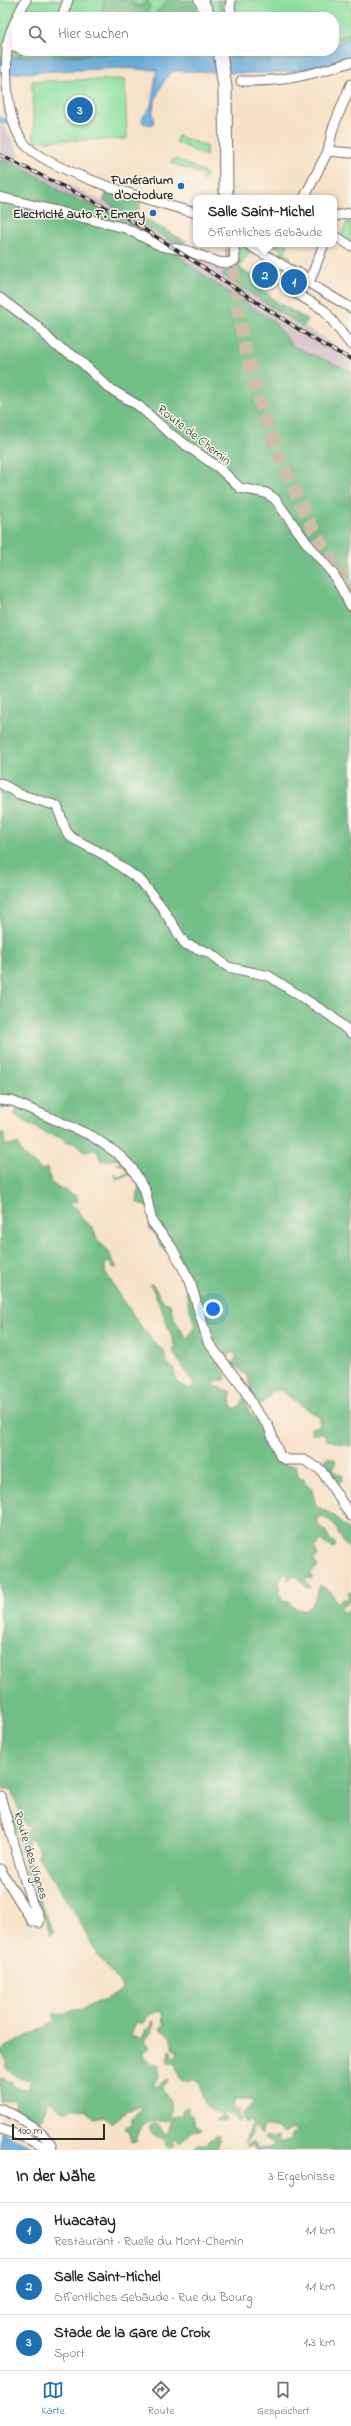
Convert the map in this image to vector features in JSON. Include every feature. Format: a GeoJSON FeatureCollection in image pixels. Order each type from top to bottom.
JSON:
{"type":"FeatureCollection","features":[{"type":"Feature","properties":{"kind":"highway"},"geometry":{"type":"LineString","coordinates":[[200,0],[206,12]]}},
{"type":"Feature","properties":{"kind":"highway"},"geometry":{"type":"LineString","coordinates":[[221,56],[224,75],[226,193]]}},
{"type":"Feature","properties":{"kind":"street"},"geometry":{"type":"LineString","coordinates":[[20,12],[26,0]]}},
{"type":"Feature","properties":{"kind":"street"},"geometry":{"type":"LineString","coordinates":[[64,12],[68,0]]}},
{"type":"Feature","properties":{"kind":"street"},"geometry":{"type":"LineString","coordinates":[[231,0],[230,8],[231,12]]}},
{"type":"Feature","properties":{"kind":"street"},"geometry":{"type":"LineString","coordinates":[[12,29],[5,43],[8,99],[15,129],[34,153],[66,169],[154,201],[193,213]]}},
{"type":"Feature","properties":{"kind":"street"},"geometry":{"type":"LineString","coordinates":[[241,81],[273,82],[312,74],[351,62]]}},
{"type":"Feature","properties":{"kind":"street"},"geometry":{"type":"LineString","coordinates":[[306,195],[328,151],[333,128],[351,84]]}},
{"type":"Feature","properties":{"kind":"street"},"geometry":{"type":"LineString","coordinates":[[328,151],[351,153]]}},
{"type":"Feature","properties":{"kind":"street"},"geometry":{"type":"LineString","coordinates":[[0,197],[125,228],[161,246],[188,251],[221,263],[228,263],[235,260],[234,247]]}},
{"type":"Feature","properties":{"kind":"street"},"geometry":{"type":"LineString","coordinates":[[154,201],[193,219]]}},
{"type":"Feature","properties":{"kind":"street"},"geometry":{"type":"LineString","coordinates":[[337,215],[351,213]]}},
{"type":"Feature","properties":{"kind":"street"},"geometry":{"type":"LineString","coordinates":[[337,237],[351,246]]}},
{"type":"Feature","properties":{"kind":"street"},"geometry":{"type":"LineString","coordinates":[[252,247],[291,270],[302,274],[307,281],[351,308]]}},
{"type":"Feature","properties":{"kind":"street"},"geometry":{"type":"LineString","coordinates":[[323,247],[307,281],[298,294],[324,310],[351,345]]}},
{"type":"Feature","properties":{"kind":"street","name":"Route de Chemin"},"geometry":{"type":"LineString","coordinates":[[0,298],[39,328],[55,345],[77,358],[109,388],[143,409],[169,433],[215,465],[240,488],[266,493],[276,499],[306,542],[332,572],[351,606]]}},
{"type":"Feature","properties":{"kind":"street"},"geometry":{"type":"LineString","coordinates":[[0,784],[19,794],[57,806],[66,831],[72,838],[124,868],[146,886],[185,944],[210,954],[228,967],[269,976],[328,1014],[351,1033]]}},
{"type":"Feature","properties":{"kind":"street"},"geometry":{"type":"LineString","coordinates":[[0,1100],[12,1100],[92,1136],[118,1154],[132,1168],[145,1190],[152,1222],[171,1246],[190,1281],[208,1342],[244,1389],[256,1411],[268,1425],[280,1456],[287,1460],[304,1460],[321,1470],[351,1516]]}},
{"type":"Feature","properties":{"kind":"street","name":"Route des Vignes"},"geometry":{"type":"LineString","coordinates":[[0,1796],[28,1891],[40,1918],[40,1923],[36,1924],[32,1921],[0,1869]]}},
{"type":"Feature","properties":{"kind":"street"},"geometry":{"type":"LineString","coordinates":[[0,2108],[32,2127],[50,2142],[51,2150]]}},
{"type":"Feature","properties":{"kind":"street"},"geometry":{"type":"LineString","coordinates":[[0,2129],[26,2138],[51,2150]]}},
{"type":"Feature","properties":{"kind":"shaded area"},"geometry":{"type":"Polygon","coordinates":[[[0,126],[4,127],[19,153],[16,160],[106,203],[140,216],[184,243],[272,301],[279,312],[292,318],[351,356],[351,371],[292,346],[273,321],[213,282],[162,243],[120,217],[64,194],[42,178],[0,158],[0,126]]]}},
{"type":"Feature","properties":{"kind":"green space"},"geometry":{"type":"Polygon","coordinates":[[[0,0],[351,0],[351,45],[339,51],[339,12],[12,12],[12,56],[323,56],[301,62],[0,64],[0,0]]]}},
{"type":"Feature","properties":{"kind":"green space"},"geometry":{"type":"Polygon","coordinates":[[[105,0],[131,0],[133,4],[139,6],[148,1],[150,5],[148,12],[117,12],[114,8],[109,12],[101,11],[105,0]]]}},
{"type":"Feature","properties":{"kind":"green space"},"geometry":{"type":"Polygon","coordinates":[[[168,0],[191,0],[197,12],[157,12],[168,0]]]}},
{"type":"Feature","properties":{"kind":"green space"},"geometry":{"type":"Polygon","coordinates":[[[217,0],[227,0],[229,12],[221,12],[217,0]]]}},
{"type":"Feature","properties":{"kind":"green space"},"geometry":{"type":"Polygon","coordinates":[[[351,32],[351,39],[342,41],[339,44],[339,38],[351,32]]]}},
{"type":"Feature","properties":{"kind":"green space"},"geometry":{"type":"Polygon","coordinates":[[[17,56],[33,56],[22,60],[16,57],[17,56]]]}},
{"type":"Feature","properties":{"kind":"green space"},"geometry":{"type":"Polygon","coordinates":[[[232,56],[312,56],[289,62],[233,59],[232,56]]]}},
{"type":"Feature","properties":{"kind":"green space"},"geometry":{"type":"Polygon","coordinates":[[[125,79],[127,139],[34,141],[32,81],[125,79]]]}},
{"type":"Feature","properties":{"kind":"green space"},"geometry":{"type":"Polygon","coordinates":[[[178,136],[206,146],[206,156],[176,142],[178,136]]]}},
{"type":"Feature","properties":{"kind":"green space"},"geometry":{"type":"Polygon","coordinates":[[[0,158],[42,178],[64,194],[120,217],[162,243],[213,282],[273,321],[292,346],[351,371],[351,1446],[327,1440],[323,1433],[312,1433],[311,1428],[320,1426],[320,1418],[280,1390],[272,1391],[268,1398],[261,1404],[256,1404],[245,1374],[232,1364],[236,1358],[235,1352],[230,1353],[222,1369],[226,1373],[225,1380],[217,1380],[213,1385],[214,1387],[220,1387],[223,1391],[231,1391],[231,1404],[234,1409],[240,1406],[244,1397],[249,1412],[266,1428],[282,1463],[288,1466],[296,1465],[299,1478],[304,1479],[305,1484],[312,1489],[316,1506],[333,1515],[351,1532],[351,1550],[344,1544],[331,1521],[322,1516],[316,1519],[318,1525],[326,1531],[329,1540],[335,1543],[336,1546],[333,1548],[321,1541],[315,1548],[318,1556],[313,1560],[318,1567],[311,1571],[312,1579],[306,1578],[305,1581],[311,1588],[306,1587],[295,1575],[288,1580],[287,1573],[283,1574],[278,1584],[282,1601],[289,1602],[293,1607],[300,1609],[305,1609],[312,1604],[320,1585],[332,1593],[337,1603],[341,1599],[349,1599],[348,1592],[351,1591],[351,1600],[340,1607],[343,1613],[351,1607],[351,2150],[256,2150],[252,2145],[247,2147],[248,2143],[253,2141],[257,2149],[266,2149],[273,2146],[274,2143],[264,2138],[265,2136],[272,2138],[279,2136],[279,2143],[285,2143],[291,2140],[292,2134],[296,2131],[292,2128],[284,2133],[276,2127],[262,2127],[262,2134],[255,2126],[251,2136],[244,2143],[253,2122],[251,2119],[246,2123],[243,2121],[242,2114],[253,2104],[251,2100],[235,2100],[233,2106],[236,2111],[240,2110],[238,2116],[240,2121],[238,2122],[232,2115],[226,2113],[223,2114],[227,2118],[226,2121],[216,2120],[222,2117],[222,2114],[213,2111],[204,2103],[200,2082],[194,2079],[182,2081],[176,2070],[177,2064],[167,2062],[169,2050],[171,2050],[172,2058],[179,2053],[174,2049],[171,2037],[160,2029],[164,2024],[163,2013],[160,2011],[149,2015],[143,2023],[136,2022],[130,2036],[142,2039],[145,2031],[152,2026],[151,2021],[154,2022],[152,2031],[145,2041],[150,2047],[143,2053],[150,2063],[159,2066],[158,2076],[153,2086],[157,2086],[167,2079],[168,2081],[162,2088],[171,2107],[170,2115],[172,2117],[182,2115],[183,2109],[187,2107],[188,2114],[193,2116],[195,2125],[202,2129],[193,2132],[180,2143],[175,2138],[173,2140],[175,2145],[169,2148],[165,2139],[153,2135],[149,2128],[153,2123],[157,2124],[165,2133],[168,2132],[172,2120],[146,2123],[138,2132],[136,2141],[131,2142],[129,2134],[123,2128],[131,2124],[131,2118],[141,2109],[139,2107],[126,2111],[112,2124],[105,2117],[94,2119],[87,2109],[75,2108],[64,2113],[51,2102],[48,2103],[42,2119],[34,2124],[24,2113],[15,2112],[14,2109],[16,2102],[13,2099],[0,2102],[0,2077],[4,2078],[6,2082],[11,2081],[15,2088],[27,2089],[31,2081],[28,2079],[20,2079],[5,2067],[7,2061],[1,2053],[2,2049],[51,2024],[55,2020],[52,2016],[54,2013],[62,2015],[73,2009],[80,2010],[119,1993],[122,1989],[119,1981],[98,1956],[78,1918],[37,1855],[39,1855],[37,1846],[30,1838],[28,1845],[28,1856],[40,1899],[54,1932],[51,1935],[40,1905],[34,1898],[19,1840],[8,1812],[11,1811],[23,1832],[28,1831],[30,1828],[25,1824],[11,1791],[4,1789],[1,1783],[0,1132],[4,1134],[5,1145],[18,1144],[22,1153],[41,1170],[47,1168],[51,1183],[76,1196],[78,1201],[71,1202],[71,1205],[77,1208],[82,1219],[93,1228],[97,1240],[108,1250],[117,1267],[114,1268],[108,1261],[105,1265],[105,1272],[140,1325],[157,1346],[164,1351],[166,1361],[173,1368],[177,1383],[188,1388],[193,1388],[194,1384],[174,1354],[174,1343],[159,1302],[150,1284],[153,1285],[164,1302],[170,1304],[174,1319],[187,1339],[196,1325],[189,1307],[186,1291],[193,1287],[174,1250],[169,1253],[161,1247],[157,1236],[149,1228],[155,1215],[154,1211],[137,1202],[139,1184],[132,1174],[117,1179],[113,1175],[114,1173],[120,1177],[129,1171],[124,1165],[116,1164],[121,1161],[119,1159],[101,1161],[97,1150],[84,1151],[75,1143],[66,1142],[61,1137],[45,1133],[16,1116],[15,1111],[19,1105],[14,1103],[8,1107],[0,1108],[0,158]]]}},
{"type":"Feature","properties":{"kind":"green space"},"geometry":{"type":"Polygon","coordinates":[[[176,159],[206,173],[205,180],[202,180],[203,175],[171,163],[172,160],[176,159]]]}},
{"type":"Feature","properties":{"kind":"green space"},"geometry":{"type":"Polygon","coordinates":[[[108,191],[141,203],[137,215],[187,242],[169,240],[103,200],[108,191]]]}},
{"type":"Feature","properties":{"kind":"green space"},"geometry":{"type":"Polygon","coordinates":[[[347,222],[351,222],[351,243],[341,236],[347,222]]]}},
{"type":"Feature","properties":{"kind":"green space"},"geometry":{"type":"Polygon","coordinates":[[[238,247],[245,247],[250,251],[239,268],[236,266],[240,258],[238,247]]]}},
{"type":"Feature","properties":{"kind":"green space"},"geometry":{"type":"Polygon","coordinates":[[[277,247],[286,247],[284,252],[291,257],[287,264],[274,256],[280,256],[281,249],[277,247]]]}},
{"type":"Feature","properties":{"kind":"green space"},"geometry":{"type":"Polygon","coordinates":[[[236,266],[256,279],[254,283],[277,302],[308,320],[303,327],[222,275],[226,269],[236,266]]]}},
{"type":"Feature","properties":{"kind":"green space"},"geometry":{"type":"Polygon","coordinates":[[[328,1457],[336,1460],[333,1471],[343,1476],[342,1481],[336,1483],[330,1471],[321,1466],[328,1457]]]}},
{"type":"Feature","properties":{"kind":"green space"},"geometry":{"type":"Polygon","coordinates":[[[219,2135],[220,2141],[216,2150],[193,2150],[198,2144],[206,2144],[219,2135]]]}},
{"type":"Feature","properties":{"kind":"water"},"geometry":{"type":"Polygon","coordinates":[[[351,38],[351,55],[307,69],[263,73],[173,71],[163,82],[158,94],[153,110],[154,121],[152,125],[143,123],[142,118],[151,106],[157,70],[119,68],[0,74],[0,58],[6,57],[213,56],[265,60],[298,58],[306,56],[339,56],[339,44],[351,38]]]}},
{"type":"Feature","properties":{"kind":"water"},"geometry":{"type":"Polygon","coordinates":[[[0,2132],[41,2150],[0,2148],[0,2132]]]}},
{"type":"Feature","properties":{"kind":"waterway"},"geometry":{"type":"LineString","coordinates":[[0,120],[5,122]]}},
{"type":"Feature","properties":{"kind":"tunnel"},"geometry":{"type":"LineString","coordinates":[[231,248],[236,295],[242,330],[252,375],[273,440],[300,503],[316,534],[351,592]]}},
{"type":"Feature","properties":{"kind":"railway"},"geometry":{"type":"LineString","coordinates":[[0,155],[127,218],[323,345],[351,359]]}},
{"type":"Feature","properties":{"kind":"place","name":"Stade de la Gare de Croix"},"geometry":{"type":"Point","coordinates":[80,110]}},
{"type":"Feature","properties":{"kind":"place","name":"Funérarium d'Octodure"},"geometry":{"type":"Point","coordinates":[181,186]}},
{"type":"Feature","properties":{"kind":"place","name":"Electricité auto F. Emery"},"geometry":{"type":"Point","coordinates":[153,213]}},
{"type":"Feature","properties":{"kind":"place","name":"Salle Saint-Michel"},"geometry":{"type":"Point","coordinates":[265,275]}},
{"type":"Feature","properties":{"kind":"place","name":"Huacatay"},"geometry":{"type":"Point","coordinates":[294,282]}}]}
